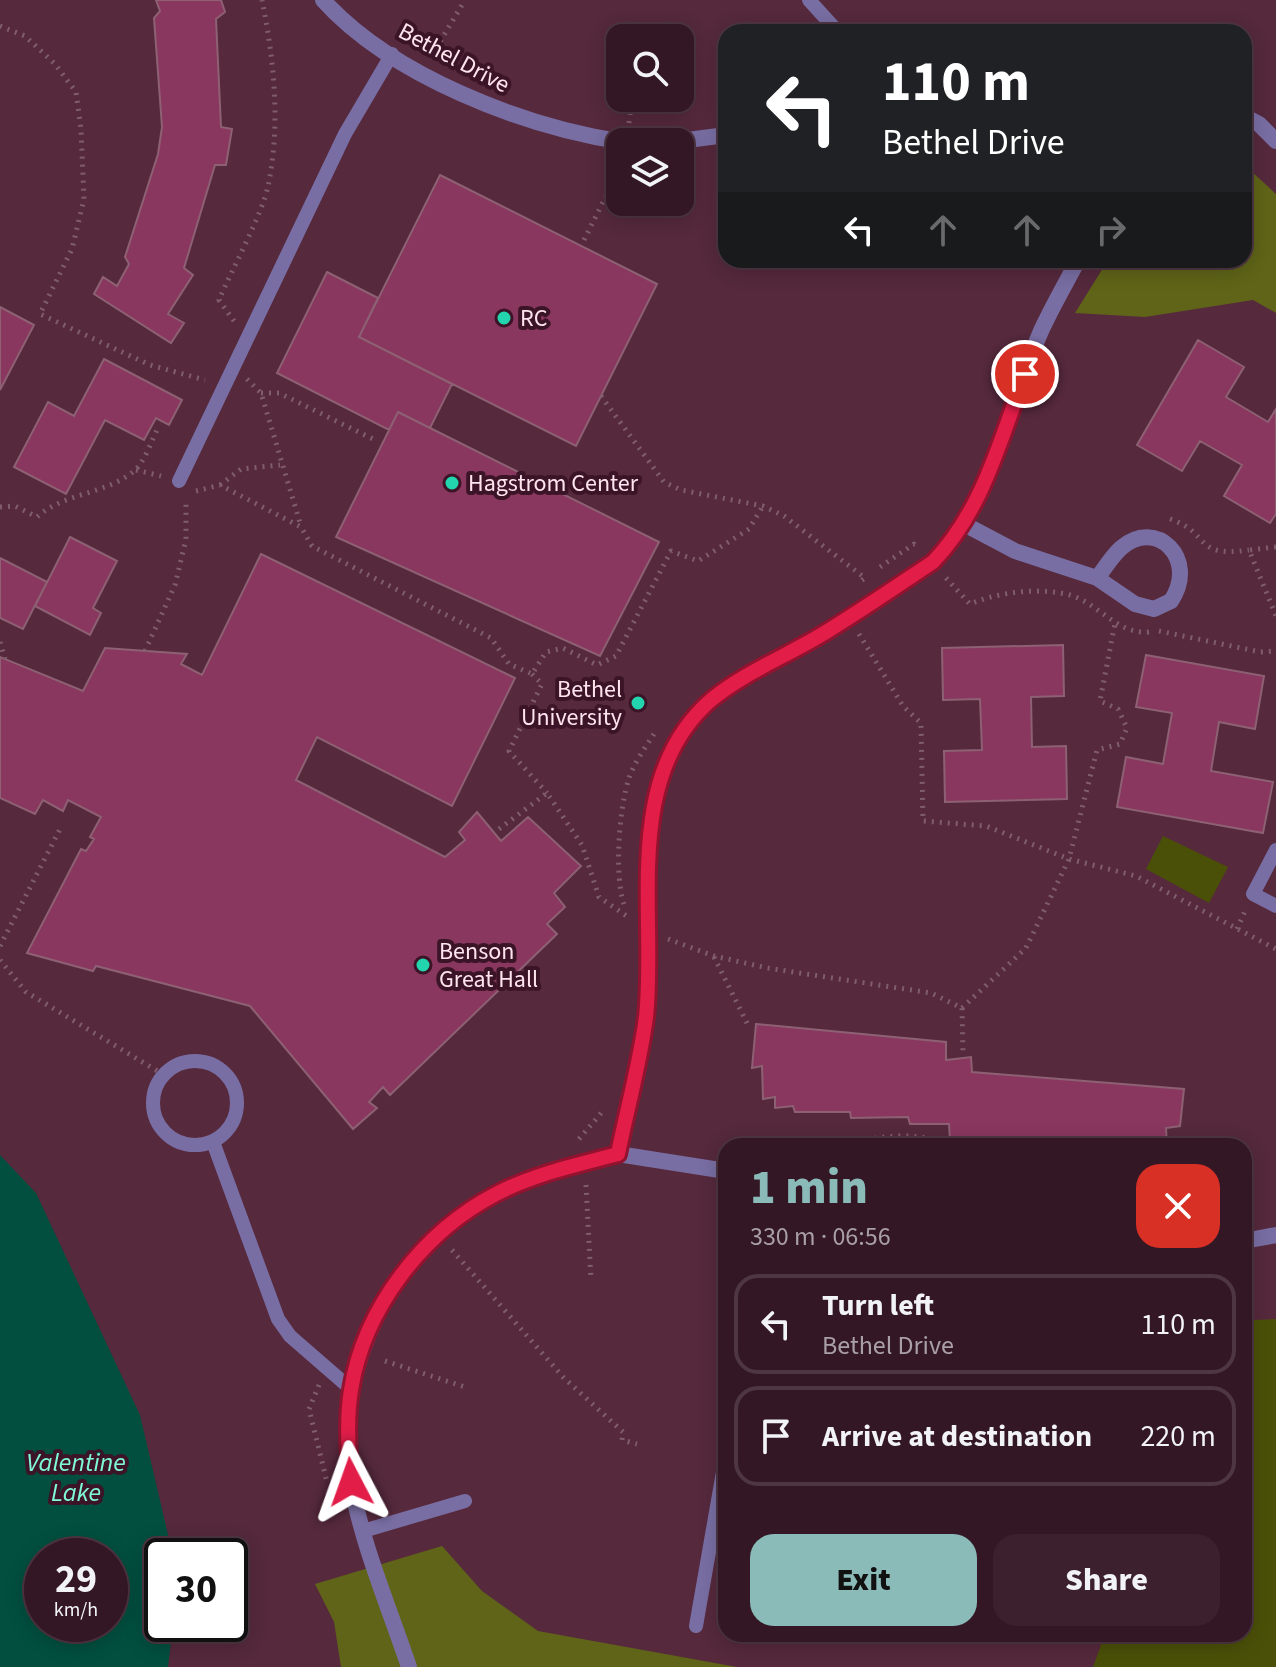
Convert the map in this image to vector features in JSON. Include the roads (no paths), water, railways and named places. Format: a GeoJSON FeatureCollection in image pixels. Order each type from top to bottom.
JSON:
{"type":"FeatureCollection","features":[{"type":"Feature","properties":{"kind":"street","name":"Bethel Drive"},"geometry":{"type":"LineString","coordinates":[[323,0],[356,30],[461,93],[550,128],[606,139]]}},
{"type":"Feature","properties":{"kind":"street"},"geometry":{"type":"LineString","coordinates":[[1252,120],[1276,141]]}},
{"type":"Feature","properties":{"kind":"street"},"geometry":{"type":"LineString","coordinates":[[694,139],[718,136]]}},
{"type":"Feature","properties":{"kind":"street"},"geometry":{"type":"LineString","coordinates":[[618,1154],[646,1017],[648,854],[653,814],[660,786],[688,725],[712,700],[740,681],[850,617],[933,562],[964,524],[993,463],[1041,330],[1074,268]]}},
{"type":"Feature","properties":{"kind":"street"},"geometry":{"type":"LineString","coordinates":[[964,524],[1015,551],[1097,578],[1135,604],[1154,609],[1171,601],[1182,577],[1179,559],[1167,544],[1151,538],[1121,547],[1097,578]]}},
{"type":"Feature","properties":{"kind":"street"},"geometry":{"type":"LineString","coordinates":[[409,1667],[363,1531],[351,1482],[348,1444],[351,1389],[369,1335],[391,1290],[409,1264],[439,1234],[496,1194],[537,1176],[618,1154],[718,1170]]}},
{"type":"Feature","properties":{"kind":"street"},"geometry":{"type":"LineString","coordinates":[[1252,1240],[1276,1235]]}},
{"type":"Feature","properties":{"kind":"lane"},"geometry":{"type":"LineString","coordinates":[[809,0],[831,24]]}},
{"type":"Feature","properties":{"kind":"lane"},"geometry":{"type":"LineString","coordinates":[[179,481],[345,134],[392,54]]}},
{"type":"Feature","properties":{"kind":"lane"},"geometry":{"type":"LineString","coordinates":[[1276,850],[1253,894],[1276,906]]}},
{"type":"Feature","properties":{"kind":"lane"},"geometry":{"type":"LineString","coordinates":[[192,1061],[208,1063],[221,1070],[232,1083],[237,1099],[235,1118],[225,1133],[213,1142],[194,1146],[175,1141],[161,1129],[153,1110],[155,1089],[164,1075],[178,1065],[192,1061]]}},
{"type":"Feature","properties":{"kind":"lane"},"geometry":{"type":"LineString","coordinates":[[213,1142],[278,1319],[290,1336],[351,1389]]}},
{"type":"Feature","properties":{"kind":"lane"},"geometry":{"type":"LineString","coordinates":[[363,1531],[465,1501]]}},
{"type":"Feature","properties":{"kind":"lane"},"geometry":{"type":"LineString","coordinates":[[696,1626],[718,1501]]}},
{"type":"Feature","properties":{"kind":"water","name":"Valentine Lake"},"geometry":{"type":"Polygon","coordinates":[[[0,1155],[36,1193],[140,1415],[169,1538],[144,1538],[144,1642],[171,1642],[168,1667],[0,1667],[0,1155]]]}},
{"type":"Feature","properties":{"kind":"place","name":"RC"},"geometry":{"type":"Point","coordinates":[504,318]}},
{"type":"Feature","properties":{"kind":"place","name":"Hagstrom Center"},"geometry":{"type":"Point","coordinates":[452,483]}},
{"type":"Feature","properties":{"kind":"place","name":"Bethel University"},"geometry":{"type":"Point","coordinates":[638,703]}},
{"type":"Feature","properties":{"kind":"place","name":"Benson Great Hall"},"geometry":{"type":"Point","coordinates":[423,965]}}]}
